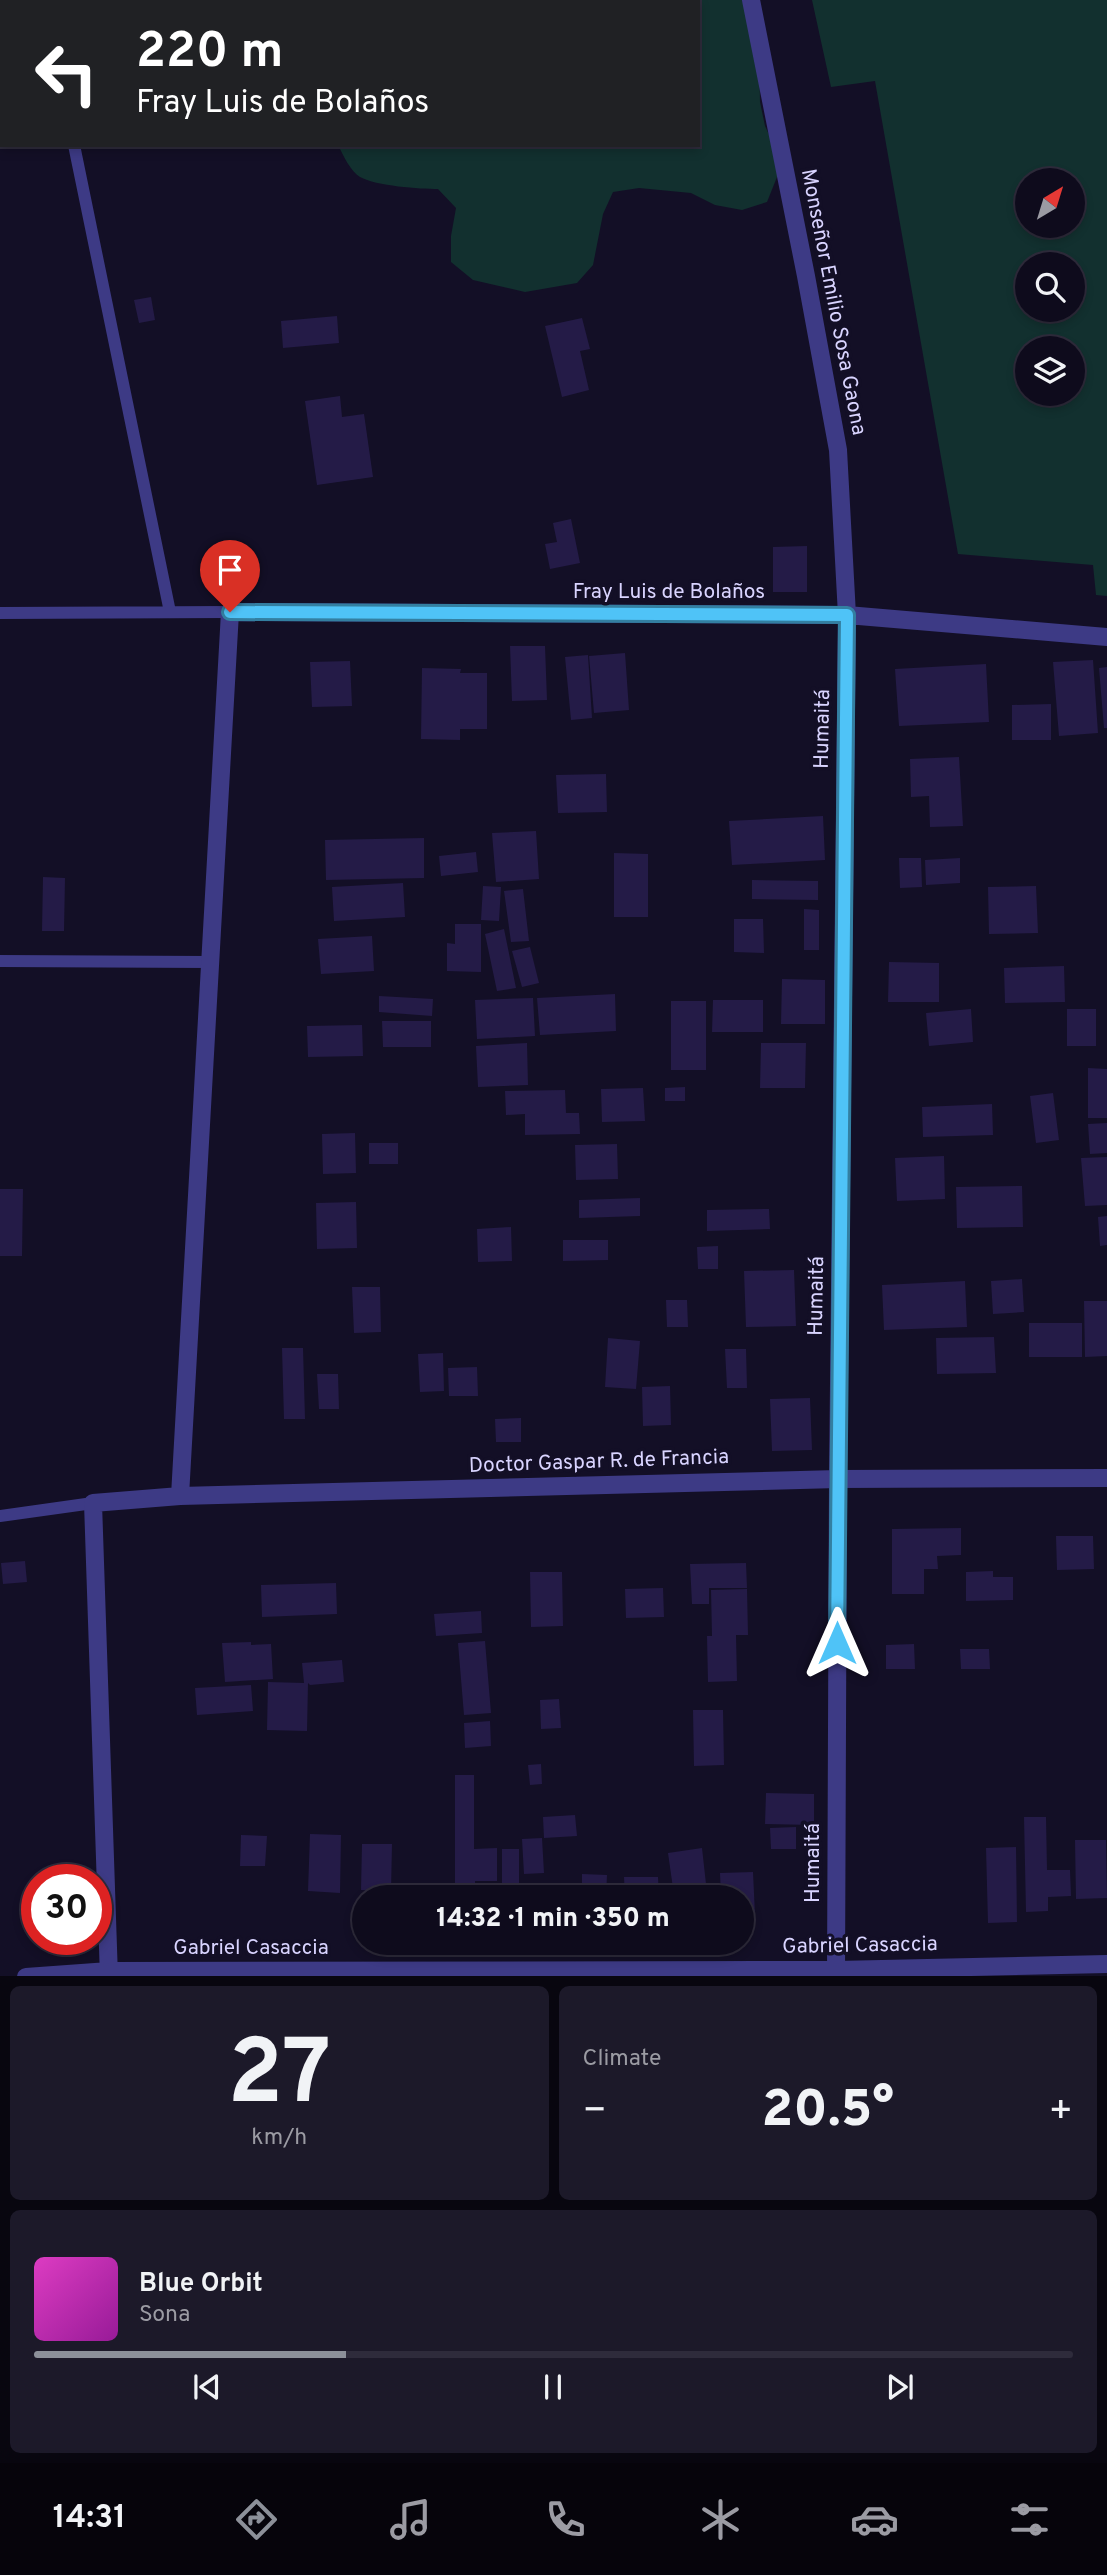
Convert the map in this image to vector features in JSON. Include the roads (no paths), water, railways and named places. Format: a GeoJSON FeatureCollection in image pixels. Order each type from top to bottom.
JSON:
{"type":"FeatureCollection","features":[{"type":"Feature","properties":{"kind":"street","name":"Monseñor Emilio Sosa Gaona"},"geometry":{"type":"LineString","coordinates":[[751,0],[838,450],[847,615]]}},
{"type":"Feature","properties":{"kind":"street","name":"Fray Luis de Bolaños"},"geometry":{"type":"LineString","coordinates":[[230,612],[847,615],[1107,637]]}},
{"type":"Feature","properties":{"kind":"street"},"geometry":{"type":"LineString","coordinates":[[180,1496],[230,612]]}},
{"type":"Feature","properties":{"kind":"street","name":"Humaitá"},"geometry":{"type":"LineString","coordinates":[[836,1973],[847,615]]}},
{"type":"Feature","properties":{"kind":"street","name":"Doctor Gaspar R. de Francia"},"geometry":{"type":"LineString","coordinates":[[93,1503],[180,1496],[838,1479],[1107,1478]]}},
{"type":"Feature","properties":{"kind":"street"},"geometry":{"type":"LineString","coordinates":[[93,1503],[109,1974]]}},
{"type":"Feature","properties":{"kind":"street","name":"Gabriel Casaccia"},"geometry":{"type":"LineString","coordinates":[[26,1976],[836,1973],[1107,1964]]}},
{"type":"Feature","properties":{"kind":"lane"},"geometry":{"type":"LineString","coordinates":[[74,147],[170,612]]}},
{"type":"Feature","properties":{"kind":"lane"},"geometry":{"type":"LineString","coordinates":[[0,613],[230,612]]}},
{"type":"Feature","properties":{"kind":"lane"},"geometry":{"type":"LineString","coordinates":[[0,961],[210,962]]}},
{"type":"Feature","properties":{"kind":"lane"},"geometry":{"type":"LineString","coordinates":[[0,1516],[93,1503]]}}]}
